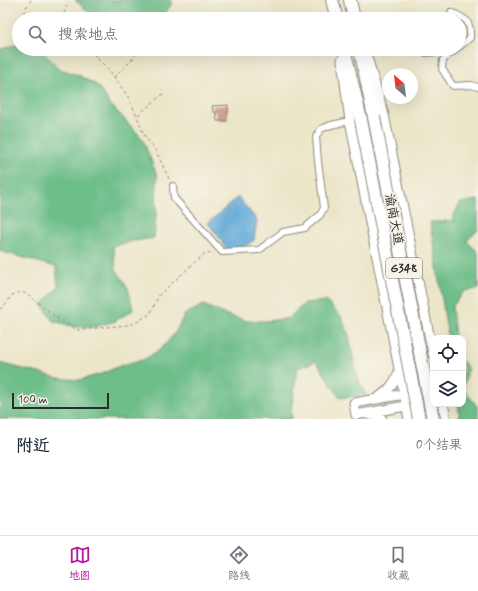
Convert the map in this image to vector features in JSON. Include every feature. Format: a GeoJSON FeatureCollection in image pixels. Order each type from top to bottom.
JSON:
{"type":"FeatureCollection","features":[{"type":"Feature","properties":{"kind":"highway","name":"渝南大道"},"geometry":{"type":"LineString","coordinates":[[345,56],[355,121],[419,419]]}},
{"type":"Feature","properties":{"kind":"highway","name":"渝南大道"},"geometry":{"type":"LineString","coordinates":[[361,56],[433,419]]}},
{"type":"Feature","properties":{"kind":"main road"},"geometry":{"type":"LineString","coordinates":[[341,56],[355,121],[399,371],[409,419]]}},
{"type":"Feature","properties":{"kind":"main road"},"geometry":{"type":"LineString","coordinates":[[366,56],[384,115],[430,339]]}},
{"type":"Feature","properties":{"kind":"main road"},"geometry":{"type":"LineString","coordinates":[[374,400],[388,392],[395,383],[399,371]]}},
{"type":"Feature","properties":{"kind":"main road"},"geometry":{"type":"LineString","coordinates":[[430,390],[354,403],[356,415],[430,402]]}},
{"type":"Feature","properties":{"kind":"main road"},"geometry":{"type":"LineString","coordinates":[[444,407],[446,419]]}},
{"type":"Feature","properties":{"kind":"main road"},"geometry":{"type":"LineString","coordinates":[[365,413],[382,419]]}},
{"type":"Feature","properties":{"kind":"street"},"geometry":{"type":"LineString","coordinates":[[466,20],[471,28],[470,38],[466,41]]}},
{"type":"Feature","properties":{"kind":"street"},"geometry":{"type":"LineString","coordinates":[[447,56],[443,60],[442,69],[453,86],[478,86]]}},
{"type":"Feature","properties":{"kind":"street"},"geometry":{"type":"LineString","coordinates":[[173,186],[174,198],[222,252],[259,250],[283,232],[305,228],[320,215],[324,208],[316,137],[321,129],[331,125],[355,121]]}},
{"type":"Feature","properties":{"kind":"path"},"geometry":{"type":"LineString","coordinates":[[24,12],[31,0]]}},
{"type":"Feature","properties":{"kind":"path"},"geometry":{"type":"LineString","coordinates":[[64,12],[68,2]]}},
{"type":"Feature","properties":{"kind":"path"},"geometry":{"type":"LineString","coordinates":[[114,77],[135,56]]}},
{"type":"Feature","properties":{"kind":"path"},"geometry":{"type":"LineString","coordinates":[[97,57],[127,95],[144,135],[156,151],[173,186]]}},
{"type":"Feature","properties":{"kind":"path"},"geometry":{"type":"LineString","coordinates":[[137,116],[163,94]]}},
{"type":"Feature","properties":{"kind":"path"},"geometry":{"type":"LineString","coordinates":[[0,309],[12,295],[22,292],[30,296],[57,318],[77,330],[135,323],[150,314],[159,294],[204,254],[222,252]]}},
{"type":"Feature","properties":{"kind":"green space"},"geometry":{"type":"Polygon","coordinates":[[[75,0],[172,0],[171,5],[166,12],[89,12],[75,0]]]}},
{"type":"Feature","properties":{"kind":"green space"},"geometry":{"type":"Polygon","coordinates":[[[12,46],[12,56],[47,56],[60,69],[80,76],[98,86],[110,104],[142,138],[157,175],[154,238],[113,246],[116,269],[128,288],[133,310],[115,321],[95,327],[75,327],[53,321],[42,305],[58,287],[56,267],[0,251],[0,50],[12,46]]]}},
{"type":"Feature","properties":{"kind":"green space"},"geometry":{"type":"Polygon","coordinates":[[[478,200],[478,230],[467,241],[478,252],[478,289],[464,291],[452,307],[455,335],[448,335],[430,222],[451,221],[460,203],[478,200]]]}},
{"type":"Feature","properties":{"kind":"green space"},"geometry":{"type":"Polygon","coordinates":[[[326,301],[341,316],[349,336],[357,377],[366,395],[340,398],[316,361],[297,369],[291,411],[292,419],[0,419],[0,363],[58,378],[80,380],[101,374],[122,365],[143,360],[161,349],[175,333],[185,314],[204,305],[224,314],[247,321],[268,321],[289,318],[305,303],[326,301]]]}},
{"type":"Feature","properties":{"kind":"green space"},"geometry":{"type":"Polygon","coordinates":[[[466,366],[468,369],[466,377],[466,366]]]}},
{"type":"Feature","properties":{"kind":"green space"},"geometry":{"type":"Polygon","coordinates":[[[466,393],[478,407],[478,419],[460,419],[458,407],[466,407],[466,393]]]}},
{"type":"Feature","properties":{"kind":"water"},"geometry":{"type":"Polygon","coordinates":[[[238,197],[257,220],[254,240],[247,245],[230,251],[225,248],[208,223],[238,197]]]}},
{"type":"Feature","properties":{"kind":"building"},"geometry":{"type":"Polygon","coordinates":[[[228,105],[227,121],[217,121],[216,112],[213,112],[212,106],[228,105]]]}}]}
